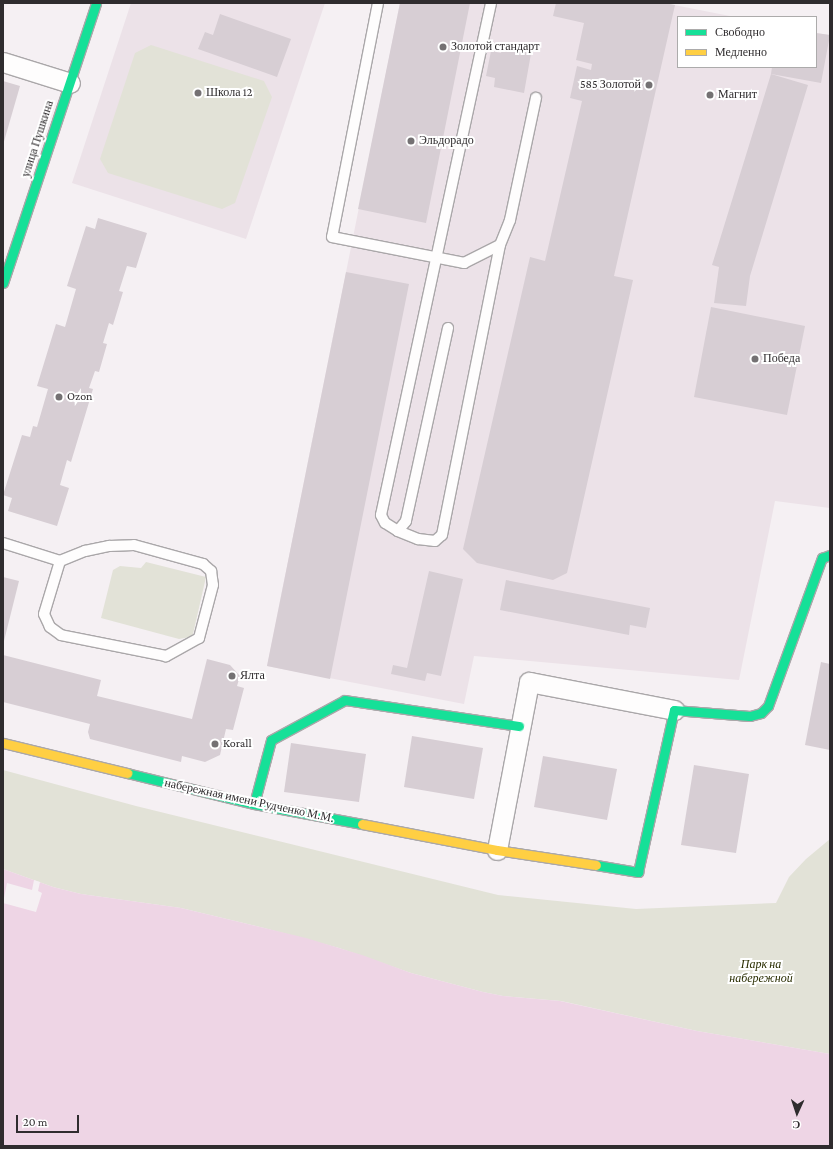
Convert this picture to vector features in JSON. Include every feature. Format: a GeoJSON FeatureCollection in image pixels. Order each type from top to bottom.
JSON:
{"type":"FeatureCollection","features":[{"type":"Feature","properties":{"kind":"street","name":"улица Пушкина"},"geometry":{"type":"LineString","coordinates":[[3,283],[96,3]]}},
{"type":"Feature","properties":{"kind":"street"},"geometry":{"type":"LineString","coordinates":[[3,62],[70,83]]}},
{"type":"Feature","properties":{"kind":"street"},"geometry":{"type":"LineString","coordinates":[[497,850],[529,682],[674,710],[750,716],[761,713],[768,706],[822,558],[830,555]]}},
{"type":"Feature","properties":{"kind":"street"},"geometry":{"type":"LineString","coordinates":[[254,804],[271,740],[345,700],[520,726]]}},
{"type":"Feature","properties":{"kind":"street","name":"набережная имени Рудченко М.М."},"geometry":{"type":"LineString","coordinates":[[3,744],[254,804],[497,850],[638,872],[674,710]]}},
{"type":"Feature","properties":{"kind":"lane"},"geometry":{"type":"LineString","coordinates":[[378,3],[332,237],[464,263],[500,245]]}},
{"type":"Feature","properties":{"kind":"lane"},"geometry":{"type":"LineString","coordinates":[[491,3],[381,515],[386,522],[398,531],[418,539],[435,540],[442,535],[500,245],[510,220],[536,98]]}},
{"type":"Feature","properties":{"kind":"lane"},"geometry":{"type":"LineString","coordinates":[[398,531],[406,521],[448,328]]}},
{"type":"Feature","properties":{"kind":"lane"},"geometry":{"type":"LineString","coordinates":[[3,543],[60,561],[85,551],[109,546],[134,545],[203,564],[211,571],[213,585],[199,638],[166,656],[61,635],[50,627],[44,614],[60,561]]}},
{"type":"Feature","properties":{"kind":"shaded area","name":"Школа 12"},"geometry":{"type":"Polygon","coordinates":[[[131,3],[325,3],[246,239],[72,183],[131,3]]]}},
{"type":"Feature","properties":{"kind":"shaded area"},"geometry":{"type":"Polygon","coordinates":[[[400,3],[664,3],[730,16],[677,16],[677,68],[817,68],[817,33],[830,35],[830,508],[775,501],[739,680],[474,656],[464,704],[267,666],[400,3]]]}},
{"type":"Feature","properties":{"kind":"shaded area"},"geometry":{"type":"Polygon","coordinates":[[[3,869],[53,887],[81,894],[181,908],[306,938],[362,955],[411,973],[483,992],[503,996],[560,1001],[697,1031],[830,1054],[830,1146],[3,1146],[3,869]]]}},
{"type":"Feature","properties":{"kind":"green space"},"geometry":{"type":"Polygon","coordinates":[[[151,45],[264,81],[272,97],[235,203],[222,209],[108,173],[100,159],[135,53],[151,45]]]}},
{"type":"Feature","properties":{"kind":"green space"},"geometry":{"type":"Polygon","coordinates":[[[146,562],[206,577],[193,634],[190,637],[179,639],[101,618],[113,570],[120,566],[141,568],[146,562]]]}},
{"type":"Feature","properties":{"kind":"green space","name":"Парк на набережной"},"geometry":{"type":"Polygon","coordinates":[[[3,770],[136,806],[498,895],[636,909],[776,903],[789,877],[806,859],[830,839],[830,1054],[697,1031],[561,1001],[503,996],[483,992],[411,973],[339,948],[264,928],[181,908],[81,894],[53,887],[3,869],[3,770]]]}},
{"type":"Feature","properties":{"kind":"pier"},"geometry":{"type":"Polygon","coordinates":[[[34,880],[40,882],[38,891],[42,893],[36,912],[3,903],[7,883],[32,890],[34,880]]]}},
{"type":"Feature","properties":{"kind":"building"},"geometry":{"type":"Polygon","coordinates":[[[400,3],[470,3],[426,223],[358,209],[400,3]]]}},
{"type":"Feature","properties":{"kind":"building"},"geometry":{"type":"Polygon","coordinates":[[[556,3],[664,3],[675,5],[614,276],[633,280],[567,573],[553,580],[477,563],[463,549],[530,257],[545,261],[582,101],[570,98],[577,66],[591,70],[592,64],[576,60],[584,23],[553,16],[556,3]]]}},
{"type":"Feature","properties":{"kind":"building"},"geometry":{"type":"Polygon","coordinates":[[[220,14],[291,39],[277,77],[198,49],[205,32],[213,35],[220,14]]]}},
{"type":"Feature","properties":{"kind":"building"},"geometry":{"type":"Polygon","coordinates":[[[817,33],[830,35],[821,83],[771,74],[772,68],[817,68],[817,33]]]}},
{"type":"Feature","properties":{"kind":"building"},"geometry":{"type":"Polygon","coordinates":[[[503,42],[532,48],[524,93],[494,87],[495,78],[486,76],[491,51],[501,53],[503,42]]]}},
{"type":"Feature","properties":{"kind":"building"},"geometry":{"type":"Polygon","coordinates":[[[771,74],[808,85],[750,276],[746,306],[714,303],[719,267],[712,265],[771,74]]]}},
{"type":"Feature","properties":{"kind":"building"},"geometry":{"type":"Polygon","coordinates":[[[3,81],[20,86],[3,145],[3,81]]]}},
{"type":"Feature","properties":{"kind":"building"},"geometry":{"type":"Polygon","coordinates":[[[98,218],[147,233],[136,268],[127,266],[119,291],[123,292],[113,325],[109,323],[103,343],[107,344],[99,372],[95,371],[89,388],[93,389],[71,462],[67,460],[60,485],[69,488],[57,526],[8,511],[12,498],[3,495],[22,435],[30,437],[33,426],[37,427],[48,389],[37,386],[56,324],[65,327],[76,289],[67,286],[86,226],[95,229],[98,218]]]}},
{"type":"Feature","properties":{"kind":"building"},"geometry":{"type":"Polygon","coordinates":[[[346,272],[409,284],[330,679],[267,666],[346,272]]]}},
{"type":"Feature","properties":{"kind":"building"},"geometry":{"type":"Polygon","coordinates":[[[711,307],[805,326],[787,415],[694,397],[711,307]]]}},
{"type":"Feature","properties":{"kind":"building"},"geometry":{"type":"Polygon","coordinates":[[[429,571],[463,579],[441,676],[427,673],[425,681],[391,674],[393,665],[407,668],[429,571]]]}},
{"type":"Feature","properties":{"kind":"building"},"geometry":{"type":"Polygon","coordinates":[[[3,577],[19,581],[4,641],[3,641],[3,577]]]}},
{"type":"Feature","properties":{"kind":"building"},"geometry":{"type":"Polygon","coordinates":[[[506,580],[650,608],[646,628],[630,625],[629,635],[500,610],[506,580]]]}},
{"type":"Feature","properties":{"kind":"building"},"geometry":{"type":"Polygon","coordinates":[[[3,655],[101,680],[97,696],[192,719],[207,659],[230,665],[240,676],[237,686],[244,688],[233,730],[226,729],[220,755],[205,762],[182,756],[181,762],[90,739],[88,732],[90,724],[3,702],[3,655]]]}},
{"type":"Feature","properties":{"kind":"building"},"geometry":{"type":"Polygon","coordinates":[[[821,662],[830,664],[830,750],[805,745],[821,662]]]}},
{"type":"Feature","properties":{"kind":"building"},"geometry":{"type":"Polygon","coordinates":[[[412,736],[483,748],[474,799],[404,787],[412,736]]]}},
{"type":"Feature","properties":{"kind":"building"},"geometry":{"type":"Polygon","coordinates":[[[291,743],[366,754],[359,802],[284,792],[291,743]]]}},
{"type":"Feature","properties":{"kind":"building"},"geometry":{"type":"Polygon","coordinates":[[[543,756],[617,769],[607,820],[534,807],[543,756]]]}},
{"type":"Feature","properties":{"kind":"building"},"geometry":{"type":"Polygon","coordinates":[[[694,765],[749,774],[736,853],[681,845],[694,765]]]}},
{"type":"Feature","properties":{"kind":"traffic: fast"},"geometry":{"type":"LineString","coordinates":[[3,283],[96,3]]}},
{"type":"Feature","properties":{"kind":"traffic: fast"},"geometry":{"type":"LineString","coordinates":[[596,865],[638,872],[674,710],[750,716],[761,713],[768,706],[822,558],[830,555]]}},
{"type":"Feature","properties":{"kind":"traffic: fast"},"geometry":{"type":"LineString","coordinates":[[254,804],[271,740],[345,700],[519,726]]}},
{"type":"Feature","properties":{"kind":"traffic: fast"},"geometry":{"type":"LineString","coordinates":[[127,773],[254,804],[362,824]]}},
{"type":"Feature","properties":{"kind":"traffic: slow"},"geometry":{"type":"LineString","coordinates":[[3,743],[127,773]]}},
{"type":"Feature","properties":{"kind":"traffic: slow"},"geometry":{"type":"LineString","coordinates":[[362,824],[497,850],[596,865]]}},
{"type":"Feature","properties":{"kind":"place","name":"Золотой стандарт"},"geometry":{"type":"Point","coordinates":[443,47]}},
{"type":"Feature","properties":{"kind":"place","name":"585 Золотой"},"geometry":{"type":"Point","coordinates":[649,85]}},
{"type":"Feature","properties":{"kind":"place","name":"Школа 12"},"geometry":{"type":"Point","coordinates":[198,93]}},
{"type":"Feature","properties":{"kind":"place","name":"Магнит"},"geometry":{"type":"Point","coordinates":[710,95]}},
{"type":"Feature","properties":{"kind":"place","name":"Эльдорадо"},"geometry":{"type":"Point","coordinates":[411,141]}},
{"type":"Feature","properties":{"kind":"place","name":"Победа"},"geometry":{"type":"Point","coordinates":[755,359]}},
{"type":"Feature","properties":{"kind":"place","name":"Ozon"},"geometry":{"type":"Point","coordinates":[59,397]}},
{"type":"Feature","properties":{"kind":"place","name":"Ялта"},"geometry":{"type":"Point","coordinates":[232,676]}},
{"type":"Feature","properties":{"kind":"place","name":"Korall"},"geometry":{"type":"Point","coordinates":[215,744]}}]}
